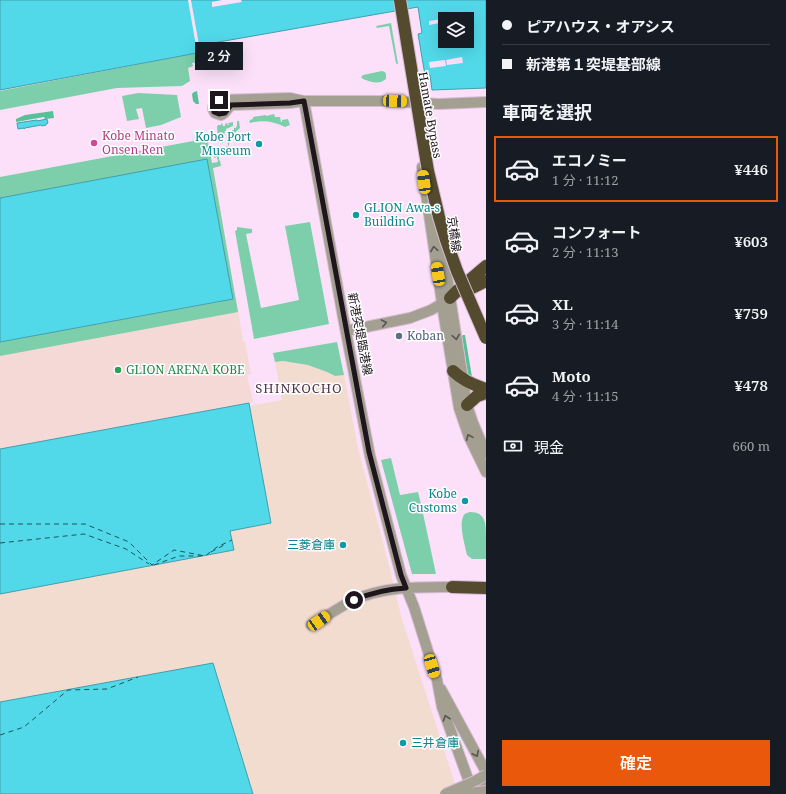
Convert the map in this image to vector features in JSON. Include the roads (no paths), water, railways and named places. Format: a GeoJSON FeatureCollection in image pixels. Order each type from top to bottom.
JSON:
{"type":"FeatureCollection","features":[{"type":"Feature","properties":{"kind":"highway","name":"Hamate Bypass"},"geometry":{"type":"LineString","coordinates":[[398,0],[428,171],[439,217],[457,271],[486,338]]}},
{"type":"Feature","properties":{"kind":"highway","name":"Hamate Bypass"},"geometry":{"type":"LineString","coordinates":[[398,0],[426,172],[436,217],[455,272],[486,344]]}},
{"type":"Feature","properties":{"kind":"highway"},"geometry":{"type":"LineString","coordinates":[[446,301],[486,266]]}},
{"type":"Feature","properties":{"kind":"highway"},"geometry":{"type":"LineString","coordinates":[[446,301],[486,281]]}},
{"type":"Feature","properties":{"kind":"highway"},"geometry":{"type":"LineString","coordinates":[[453,371],[484,392],[467,405]]}},
{"type":"Feature","properties":{"kind":"highway"},"geometry":{"type":"LineString","coordinates":[[468,382],[486,385]]}},
{"type":"Feature","properties":{"kind":"highway"},"geometry":{"type":"LineString","coordinates":[[452,587],[486,588]]}},
{"type":"Feature","properties":{"kind":"street"},"geometry":{"type":"LineString","coordinates":[[304,101],[290,98],[221,100],[215,102],[213,107],[216,113],[221,114],[225,113],[231,105],[290,103],[304,101],[366,100],[439,104],[486,102]]}},
{"type":"Feature","properties":{"kind":"street","name":"新港突堤臨港線"},"geometry":{"type":"LineString","coordinates":[[304,101],[370,456],[401,575],[414,607],[437,680],[442,707],[469,793]]}},
{"type":"Feature","properties":{"kind":"street","name":"京橋線"},"geometry":{"type":"LineString","coordinates":[[417,102],[446,301],[453,371],[459,408],[463,423],[486,472]]}},
{"type":"Feature","properties":{"kind":"street"},"geometry":{"type":"LineString","coordinates":[[346,331],[410,318],[420,315],[446,301]]}},
{"type":"Feature","properties":{"kind":"street","name":"京橋線"},"geometry":{"type":"LineString","coordinates":[[446,301],[468,382],[467,405],[474,427],[486,453]]}},
{"type":"Feature","properties":{"kind":"street"},"geometry":{"type":"LineString","coordinates":[[311,625],[354,600],[388,589],[452,587]]}},
{"type":"Feature","properties":{"kind":"street","name":"新港突堤臨港線"},"geometry":{"type":"LineString","coordinates":[[437,680],[486,772]]}},
{"type":"Feature","properties":{"kind":"street"},"geometry":{"type":"LineString","coordinates":[[444,794],[486,775]]}},
{"type":"Feature","properties":{"kind":"street"},"geometry":{"type":"LineString","coordinates":[[469,793],[486,781]]}},
{"type":"Feature","properties":{"kind":"street"},"geometry":{"type":"LineString","coordinates":[[455,794],[486,781]]}},
{"type":"Feature","properties":{"kind":"street"},"geometry":{"type":"LineString","coordinates":[[469,793],[486,791]]}},
{"type":"Feature","properties":{"kind":"water"},"geometry":{"type":"Polygon","coordinates":[[[0,0],[486,0],[486,88],[432,90],[430,75],[425,75],[418,34],[422,33],[418,7],[196,46],[197,53],[0,90],[0,0]]]}},
{"type":"Feature","properties":{"kind":"water"},"geometry":{"type":"Polygon","coordinates":[[[47,119],[48,123],[46,125],[18,129],[17,123],[47,119]]]}},
{"type":"Feature","properties":{"kind":"water"},"geometry":{"type":"Polygon","coordinates":[[[207,159],[233,299],[0,342],[0,198],[207,159]]]}},
{"type":"Feature","properties":{"kind":"water"},"geometry":{"type":"Polygon","coordinates":[[[249,403],[271,523],[230,531],[234,550],[0,594],[0,449],[249,403]]]}},
{"type":"Feature","properties":{"kind":"water"},"geometry":{"type":"Polygon","coordinates":[[[213,663],[253,794],[0,794],[0,702],[213,663]]]}},
{"type":"Feature","properties":{"kind":"place","name":"Kobe Minato Onsen Ren"},"geometry":{"type":"Point","coordinates":[94,143]}},
{"type":"Feature","properties":{"kind":"place","name":"Kobe Port Museum"},"geometry":{"type":"Point","coordinates":[259,144]}},
{"type":"Feature","properties":{"kind":"place","name":"GLION Awa‐s BuildinG"},"geometry":{"type":"Point","coordinates":[356,215]}},
{"type":"Feature","properties":{"kind":"place","name":"Koban"},"geometry":{"type":"Point","coordinates":[399,336]}},
{"type":"Feature","properties":{"kind":"place","name":"GLION ARENA KOBE"},"geometry":{"type":"Point","coordinates":[118,370]}},
{"type":"Feature","properties":{"kind":"place","name":"Kobe Customs"},"geometry":{"type":"Point","coordinates":[465,501]}},
{"type":"Feature","properties":{"kind":"place","name":"三菱倉庫"},"geometry":{"type":"Point","coordinates":[343,545]}},
{"type":"Feature","properties":{"kind":"place","name":"三井倉庫"},"geometry":{"type":"Point","coordinates":[403,743]}},
{"type":"Feature","properties":{"kind":"district","name":"SHINKOCHO"},"geometry":{"type":"Point","coordinates":[299,388]}}]}
